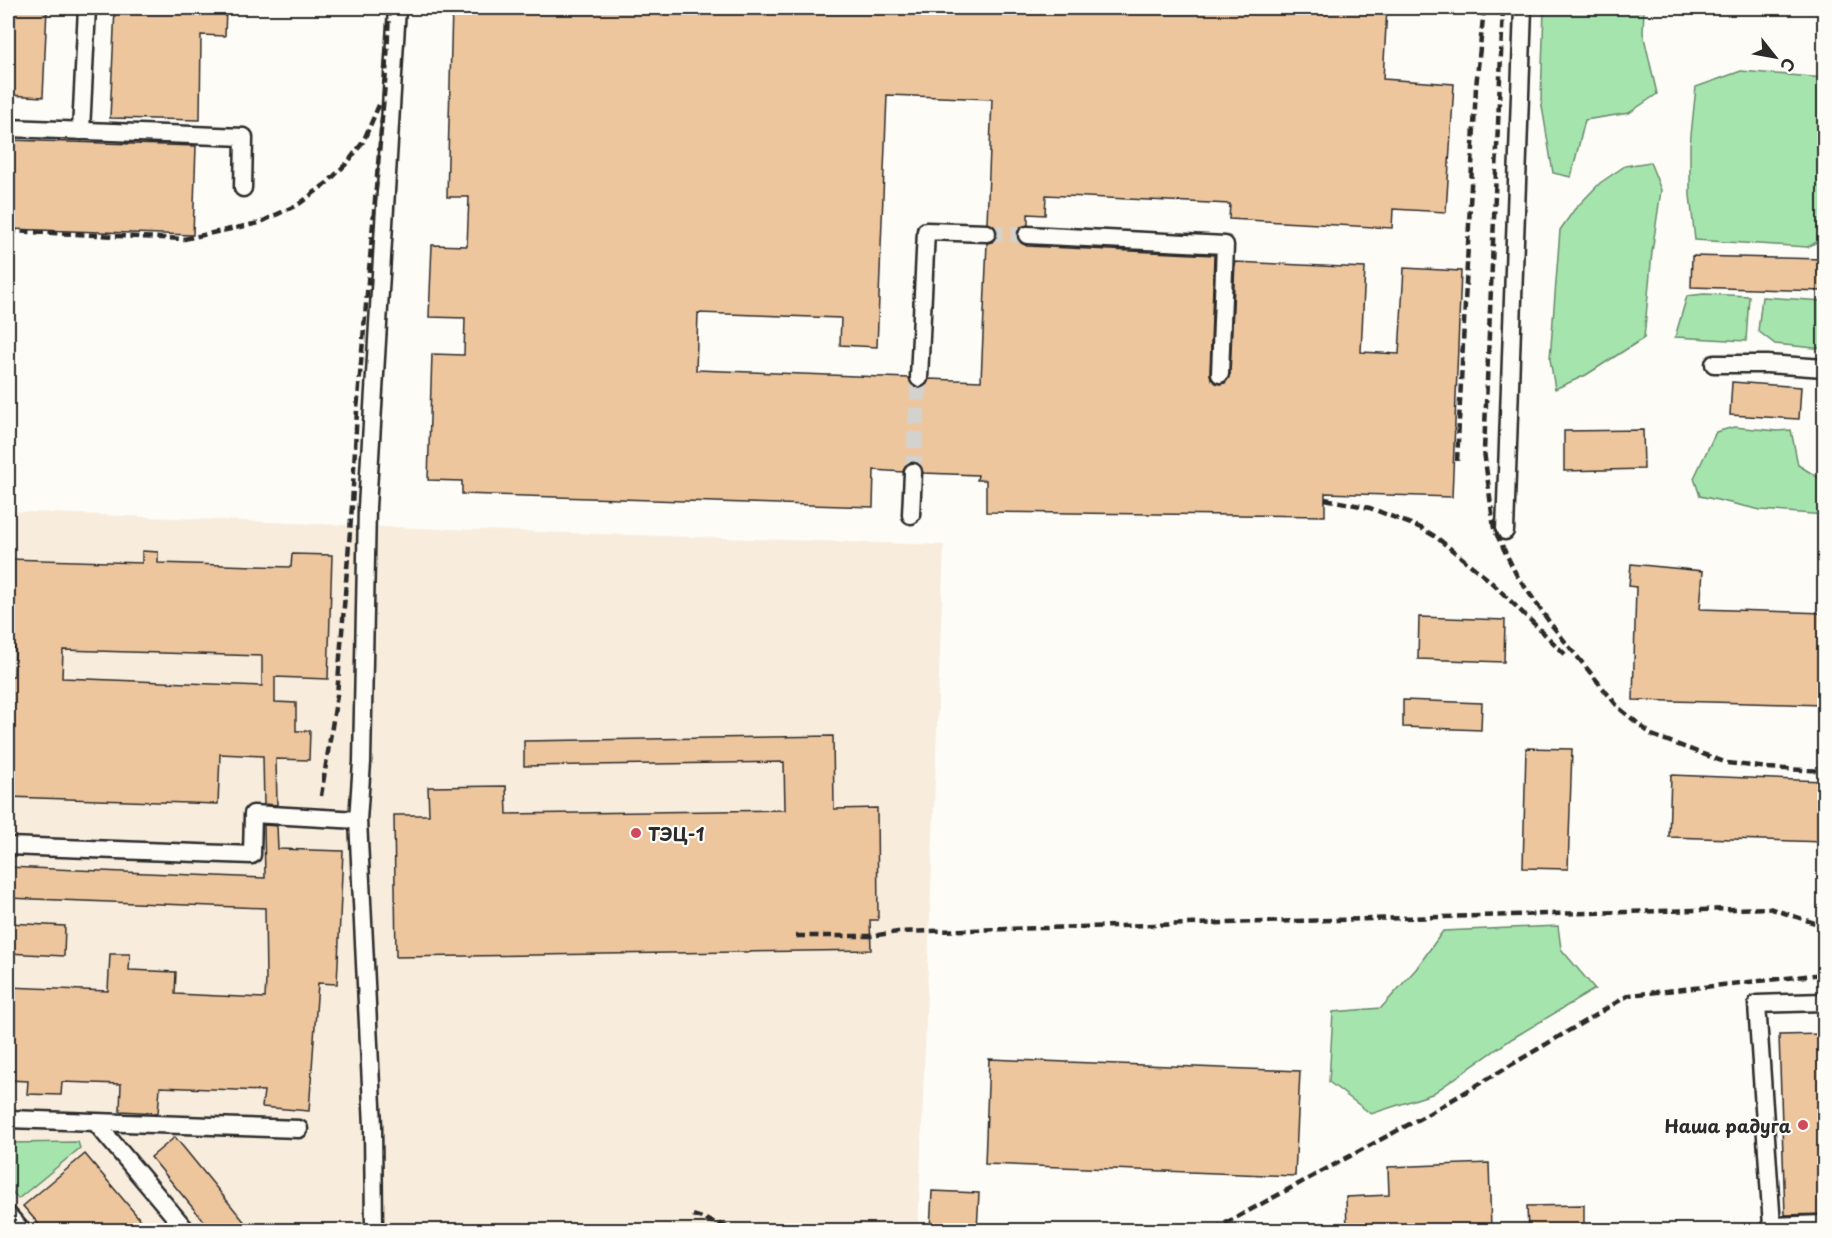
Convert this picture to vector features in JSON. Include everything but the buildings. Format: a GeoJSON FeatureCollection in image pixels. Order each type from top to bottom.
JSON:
{"type":"FeatureCollection","features":[{"type":"Feature","properties":{"kind":"street"},"geometry":{"type":"LineString","coordinates":[[81,131],[87,8]]}},
{"type":"Feature","properties":{"kind":"street"},"geometry":{"type":"LineString","coordinates":[[374,1230],[373,1126],[358,820],[362,762],[367,507],[397,8]]}},
{"type":"Feature","properties":{"kind":"street"},"geometry":{"type":"LineString","coordinates":[[1504,531],[1523,8]]}},
{"type":"Feature","properties":{"kind":"street"},"geometry":{"type":"LineString","coordinates":[[8,128],[244,137],[243,188]]}},
{"type":"Feature","properties":{"kind":"street"},"geometry":{"type":"LineString","coordinates":[[919,378],[926,231],[987,233]]}},
{"type":"Feature","properties":{"kind":"street"},"geometry":{"type":"LineString","coordinates":[[1028,235],[1225,245],[1220,374]]}},
{"type":"Feature","properties":{"kind":"street"},"geometry":{"type":"LineString","coordinates":[[1714,364],[1767,364],[1824,368]]}},
{"type":"Feature","properties":{"kind":"street"},"geometry":{"type":"LineString","coordinates":[[911,515],[913,472]]}},
{"type":"Feature","properties":{"kind":"street"},"geometry":{"type":"LineString","coordinates":[[8,846],[252,855],[253,814],[358,820]]}},
{"type":"Feature","properties":{"kind":"street"},"geometry":{"type":"LineString","coordinates":[[1824,1002],[1756,1004],[1769,1228],[1824,1224]]}},
{"type":"Feature","properties":{"kind":"street"},"geometry":{"type":"LineString","coordinates":[[8,1119],[96,1124],[299,1128]]}},
{"type":"Feature","properties":{"kind":"street"},"geometry":{"type":"LineString","coordinates":[[96,1124],[186,1230]]}},
{"type":"Feature","properties":{"kind":"street"},"geometry":{"type":"LineString","coordinates":[[8,1215],[21,1230]]}},
{"type":"Feature","properties":{"kind":"shaded area"},"geometry":{"type":"Polygon","coordinates":[[[8,511],[387,527],[944,545],[918,1230],[8,1230],[8,511]]]}},
{"type":"Feature","properties":{"kind":"green space"},"geometry":{"type":"Polygon","coordinates":[[[1544,8],[1644,8],[1643,33],[1657,94],[1629,113],[1585,120],[1571,177],[1553,173],[1541,100],[1544,8]]]}},
{"type":"Feature","properties":{"kind":"green space"},"geometry":{"type":"Polygon","coordinates":[[[1741,71],[1824,78],[1824,238],[1808,247],[1695,240],[1690,195],[1690,145],[1696,87],[1741,71]]]}},
{"type":"Feature","properties":{"kind":"green space"},"geometry":{"type":"Polygon","coordinates":[[[1650,162],[1661,190],[1652,252],[1644,338],[1586,375],[1555,389],[1550,359],[1560,230],[1574,210],[1600,183],[1625,166],[1650,162]]]}},
{"type":"Feature","properties":{"kind":"green space"},"geometry":{"type":"Polygon","coordinates":[[[1704,294],[1749,296],[1746,341],[1675,337],[1687,296],[1704,294]]]}},
{"type":"Feature","properties":{"kind":"green space"},"geometry":{"type":"Polygon","coordinates":[[[1762,297],[1824,301],[1824,349],[1775,344],[1758,331],[1762,297]]]}},
{"type":"Feature","properties":{"kind":"green space"},"geometry":{"type":"Polygon","coordinates":[[[1734,427],[1791,430],[1798,465],[1824,481],[1824,515],[1761,510],[1700,496],[1694,478],[1716,432],[1734,427]]]}},
{"type":"Feature","properties":{"kind":"green space"},"geometry":{"type":"Polygon","coordinates":[[[1558,926],[1561,949],[1595,989],[1513,1038],[1432,1094],[1371,1114],[1329,1082],[1333,1012],[1381,1008],[1416,969],[1443,931],[1558,926]]]}},
{"type":"Feature","properties":{"kind":"green space"},"geometry":{"type":"Polygon","coordinates":[[[78,1142],[80,1148],[18,1199],[8,1187],[8,1143],[78,1142]]]}},
{"type":"Feature","properties":{"kind":"tunnel"},"geometry":{"type":"LineString","coordinates":[[987,233],[1027,235]]}},
{"type":"Feature","properties":{"kind":"tunnel"},"geometry":{"type":"LineString","coordinates":[[913,472],[919,378]]}},
{"type":"Feature","properties":{"kind":"railway"},"geometry":{"type":"LineString","coordinates":[[321,796],[337,695],[357,410],[387,60],[389,8]]}},
{"type":"Feature","properties":{"kind":"railway"},"geometry":{"type":"LineString","coordinates":[[1457,461],[1476,87],[1484,8]]}},
{"type":"Feature","properties":{"kind":"railway"},"geometry":{"type":"LineString","coordinates":[[1503,8],[1484,451],[1494,529],[1516,574],[1550,623],[1619,708],[1652,735],[1727,763],[1824,771]]}},
{"type":"Feature","properties":{"kind":"railway"},"geometry":{"type":"LineString","coordinates":[[8,231],[184,239],[259,223],[299,204],[327,183],[348,162],[363,142],[379,105]]}},
{"type":"Feature","properties":{"kind":"railway"},"geometry":{"type":"LineString","coordinates":[[1325,499],[1370,508],[1421,528],[1436,537],[1489,580],[1566,655]]}},
{"type":"Feature","properties":{"kind":"railway"},"geometry":{"type":"LineString","coordinates":[[796,936],[871,936],[898,932],[1769,908],[1824,926]]}},
{"type":"Feature","properties":{"kind":"railway"},"geometry":{"type":"LineString","coordinates":[[1213,1230],[1430,1113],[1629,995],[1824,974]]}},
{"type":"Feature","properties":{"kind":"railway"},"geometry":{"type":"LineString","coordinates":[[693,1215],[736,1230]]}},
{"type":"Feature","properties":{"kind":"place","name":"ТЭЦ-1"},"geometry":{"type":"Point","coordinates":[636,833]}},
{"type":"Feature","properties":{"kind":"place","name":"Наша радуга"},"geometry":{"type":"Point","coordinates":[1803,1125]}}]}
